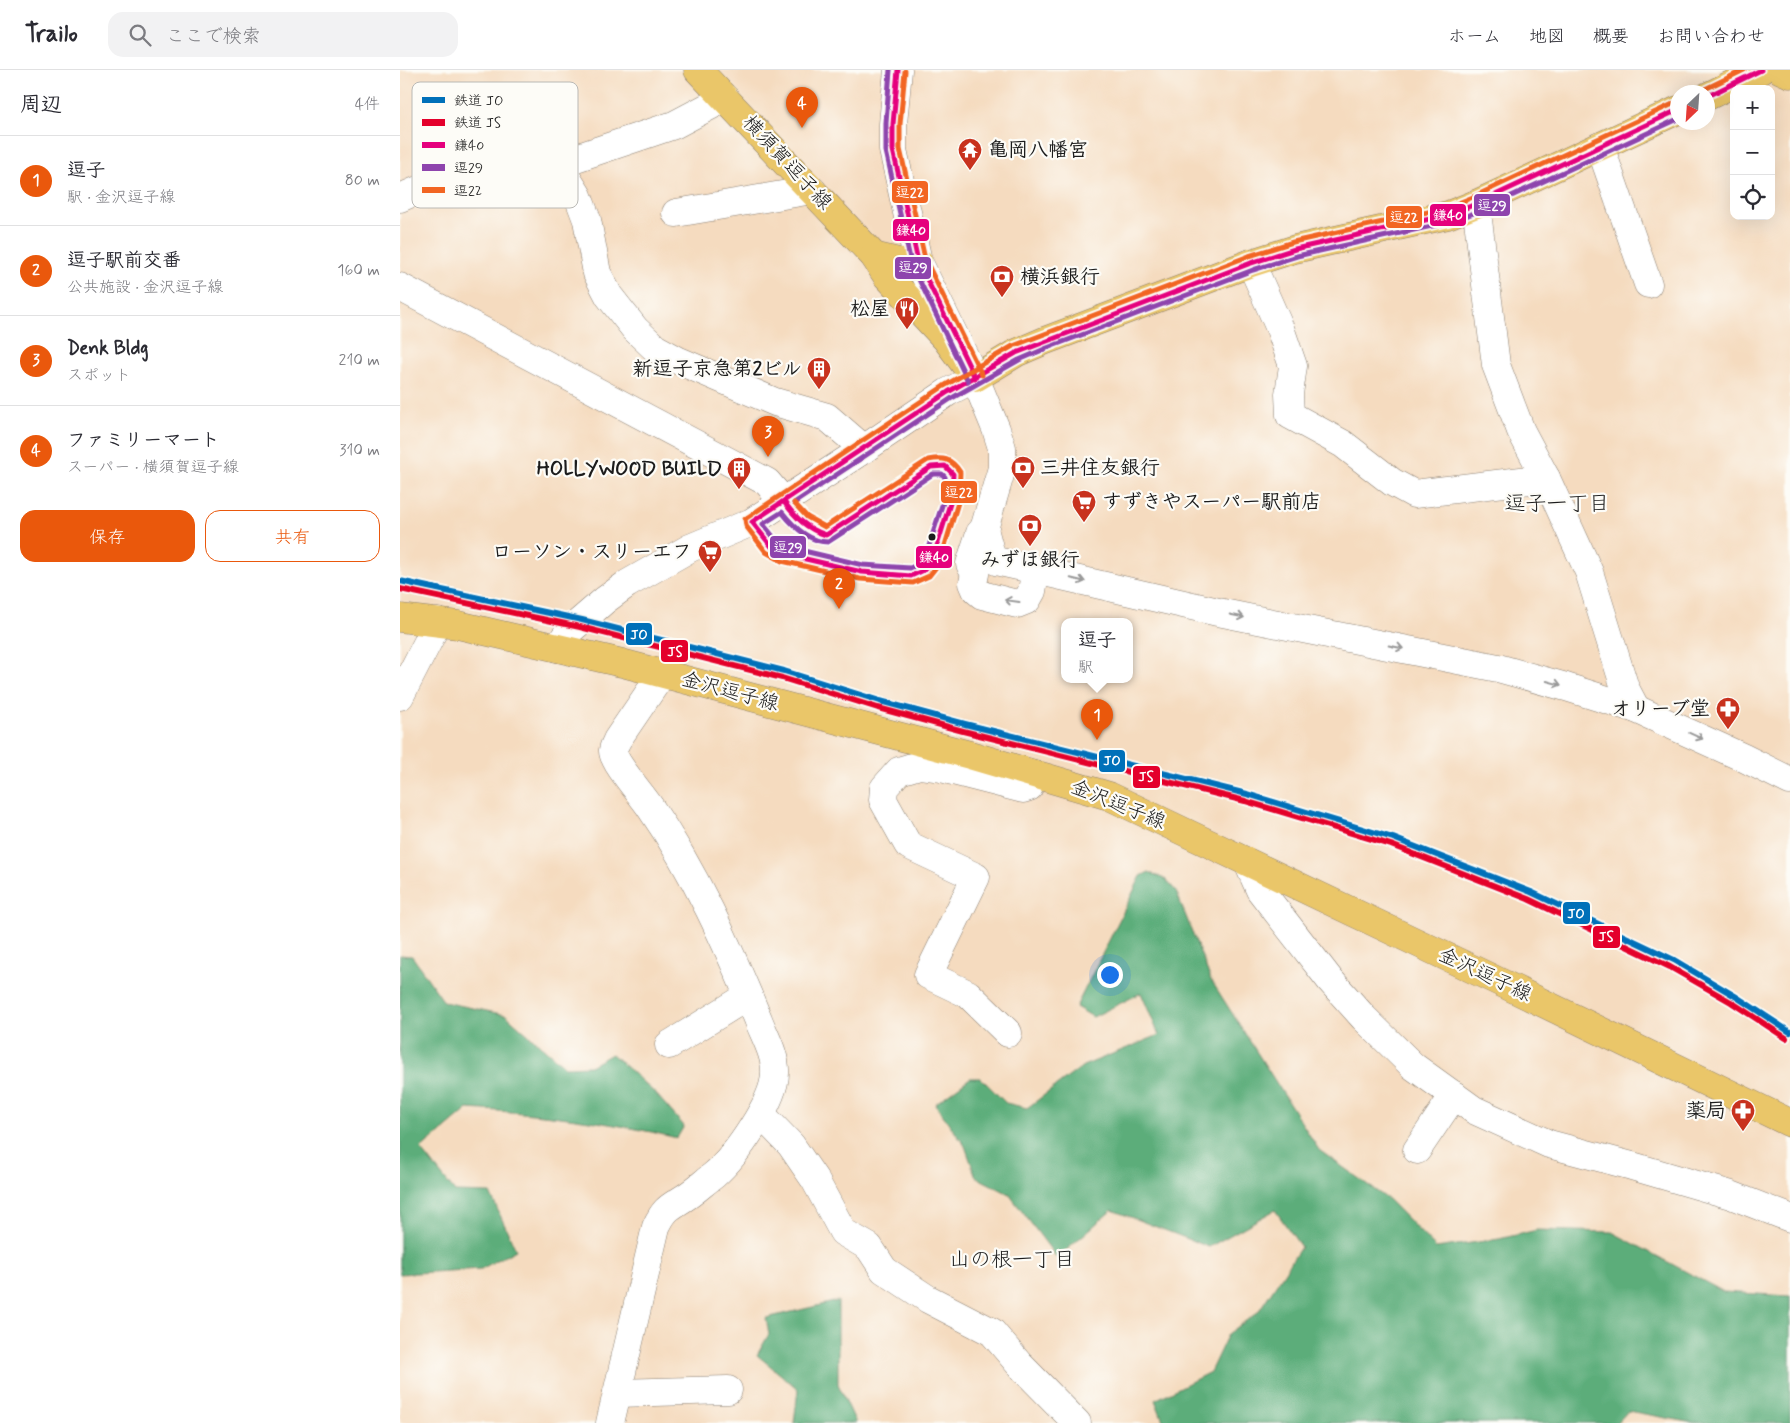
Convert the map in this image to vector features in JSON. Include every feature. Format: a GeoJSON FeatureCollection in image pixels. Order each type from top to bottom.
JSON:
{"type":"FeatureCollection","features":[{"type":"Feature","properties":{"kind":"main road","name":"横須賀逗子線"},"geometry":{"type":"LineString","coordinates":[[698,70],[874,256],[887,276],[946,339],[975,378]]}},
{"type":"Feature","properties":{"kind":"main road"},"geometry":{"type":"LineString","coordinates":[[1715,93],[1761,70]]}},
{"type":"Feature","properties":{"kind":"main road"},"geometry":{"type":"LineString","coordinates":[[1781,70],[1790,74]]}},
{"type":"Feature","properties":{"kind":"main road"},"geometry":{"type":"LineString","coordinates":[[975,378],[1016,353],[1044,341],[1251,263],[1318,244],[1448,216],[1670,114]]}},
{"type":"Feature","properties":{"kind":"main road"},"geometry":{"type":"LineString","coordinates":[[874,256],[899,262],[918,261]]}},
{"type":"Feature","properties":{"kind":"main road","name":"金沢逗子線"},"geometry":{"type":"LineString","coordinates":[[400,618],[458,625],[662,674],[970,755],[1108,796],[1506,985],[1790,1123]]}},
{"type":"Feature","properties":{"kind":"street"},"geometry":{"type":"LineString","coordinates":[[898,70],[893,124],[893,150],[918,261],[975,378],[1002,448],[1002,468],[984,528],[980,533],[970,564],[986,568],[1030,570],[1218,612],[1498,668],[1566,686],[1636,709],[1744,758],[1790,782]]}},
{"type":"Feature","properties":{"kind":"street"},"geometry":{"type":"LineString","coordinates":[[578,157],[674,125],[726,98]]}},
{"type":"Feature","properties":{"kind":"street"},"geometry":{"type":"LineString","coordinates":[[1600,146],[1648,284]]}},
{"type":"Feature","properties":{"kind":"street"},"geometry":{"type":"LineString","coordinates":[[676,212],[812,190]]}},
{"type":"Feature","properties":{"kind":"street"},"geometry":{"type":"LineString","coordinates":[[400,198],[412,193]]}},
{"type":"Feature","properties":{"kind":"street"},"geometry":{"type":"LineString","coordinates":[[578,196],[587,220],[597,273],[609,296],[636,329],[655,348],[677,360],[774,402],[828,417],[864,449]]}},
{"type":"Feature","properties":{"kind":"street"},"geometry":{"type":"LineString","coordinates":[[1476,204],[1496,365],[1522,431],[1546,478],[1589,572],[1625,688],[1636,709]]}},
{"type":"Feature","properties":{"kind":"street"},"geometry":{"type":"LineString","coordinates":[[1251,263],[1281,331],[1293,366],[1289,394],[1290,414],[1343,444],[1392,482],[1414,494],[1546,478]]}},
{"type":"Feature","properties":{"kind":"street"},"geometry":{"type":"LineString","coordinates":[[400,287],[767,482],[784,502]]}},
{"type":"Feature","properties":{"kind":"street"},"geometry":{"type":"LineString","coordinates":[[557,648],[570,630],[627,584],[690,548],[752,522],[948,392],[975,378]]}},
{"type":"Feature","properties":{"kind":"street"},"geometry":{"type":"LineString","coordinates":[[986,568],[973,583],[976,590],[982,595],[1017,604],[1027,600],[1032,592],[1034,580],[1030,570]]}},
{"type":"Feature","properties":{"kind":"street"},"geometry":{"type":"LineString","coordinates":[[400,696],[438,622]]}},
{"type":"Feature","properties":{"kind":"street"},"geometry":{"type":"LineString","coordinates":[[610,1423],[656,1227],[662,1214],[672,1204],[689,1195],[716,1173],[739,1148],[761,1114],[771,1090],[775,1073],[772,1056],[748,996],[684,859],[646,801],[616,760],[613,751],[617,740],[662,674]]}},
{"type":"Feature","properties":{"kind":"street"},"geometry":{"type":"LineString","coordinates":[[1008,1034],[968,994],[928,975],[976,877],[908,845],[882,800],[884,788],[900,771],[920,765],[941,768],[1023,789],[1029,787],[1034,774]]}},
{"type":"Feature","properties":{"kind":"street"},"geometry":{"type":"LineString","coordinates":[[1248,863],[1260,890],[1330,980],[1400,1055],[1474,1110],[1549,1144],[1731,1195],[1790,1218]]}},
{"type":"Feature","properties":{"kind":"street"},"geometry":{"type":"LineString","coordinates":[[670,1045],[748,996]]}},
{"type":"Feature","properties":{"kind":"street"},"geometry":{"type":"LineString","coordinates":[[1417,1150],[1454,1095]]}},
{"type":"Feature","properties":{"kind":"street"},"geometry":{"type":"LineString","coordinates":[[761,1114],[791,1146],[815,1180],[843,1232],[869,1247],[884,1270],[928,1299],[992,1332],[1019,1364],[1076,1423]]}},
{"type":"Feature","properties":{"kind":"street"},"geometry":{"type":"LineString","coordinates":[[617,1393],[728,1390]]}},
{"type":"Feature","properties":{"kind":"green space"},"geometry":{"type":"Polygon","coordinates":[[[1149,872],[1165,879],[1176,891],[1211,980],[1319,1150],[1389,1200],[1436,1248],[1499,1239],[1537,1230],[1612,1232],[1724,1292],[1790,1296],[1790,1423],[1694,1423],[1628,1411],[1617,1423],[1164,1423],[1155,1400],[1210,1372],[1228,1334],[1258,1312],[1301,1247],[1275,1210],[1209,1247],[1112,1210],[1057,1258],[1009,1194],[976,1177],[965,1146],[935,1104],[970,1078],[981,1078],[1006,1103],[1027,1108],[1083,1066],[1159,1035],[1141,993],[1093,1017],[1076,1007],[1141,876],[1149,872]]]}},
{"type":"Feature","properties":{"kind":"green space"},"geometry":{"type":"Polygon","coordinates":[[[400,955],[412,956],[444,1002],[506,1015],[565,1067],[590,1066],[612,1054],[656,1094],[684,1126],[677,1138],[573,1119],[468,1109],[421,1149],[455,1192],[490,1193],[516,1250],[481,1269],[400,1274],[400,955]]]}},
{"type":"Feature","properties":{"kind":"green space"},"geometry":{"type":"Polygon","coordinates":[[[838,1301],[838,1384],[856,1423],[794,1423],[798,1389],[757,1355],[769,1334],[766,1318],[838,1301]]]}},
{"type":"Feature","properties":{"kind":"rail line","name":"JO"},"geometry":{"type":"LineString","coordinates":[[400,581],[582,620],[784,671],[880,701],[965,724],[1247,794],[1393,838],[1531,892],[1674,960],[1735,996],[1790,1032]]}},
{"type":"Feature","properties":{"kind":"rail line","name":"JS"},"geometry":{"type":"LineString","coordinates":[[400,589],[580,627],[782,678],[878,708],[963,731],[1245,801],[1391,845],[1528,899],[1670,967],[1731,1002],[1786,1038]]}},
{"type":"Feature","properties":{"kind":"transit line","name":"逗29"},"geometry":{"type":"LineString","coordinates":[[890,70],[886,151],[911,263],[968,381]]}},
{"type":"Feature","properties":{"kind":"transit line","name":"鎌40"},"geometry":{"type":"LineString","coordinates":[[898,70],[893,124],[893,150],[918,261],[975,378]]}},
{"type":"Feature","properties":{"kind":"transit line","name":"逗22"},"geometry":{"type":"LineString","coordinates":[[1713,85],[1744,70]]}},
{"type":"Feature","properties":{"kind":"transit line","name":"鎌40"},"geometry":{"type":"LineString","coordinates":[[1715,93],[1761,70]]}},
{"type":"Feature","properties":{"kind":"transit line","name":"逗22"},"geometry":{"type":"LineString","coordinates":[[905,71],[900,124],[900,149],[925,259],[982,375]]}},
{"type":"Feature","properties":{"kind":"transit line","name":"逗22"},"geometry":{"type":"LineString","coordinates":[[794,503],[807,517],[825,527],[928,460],[942,459],[950,461],[960,472],[959,499],[940,562],[929,576],[913,583],[860,579],[782,561],[766,552],[746,526],[745,519],[944,386],[1013,346],[1249,256],[1293,242],[1446,208],[1670,105]]}},
{"type":"Feature","properties":{"kind":"transit line","name":"鎌40"},"geometry":{"type":"LineString","coordinates":[[784,502],[802,522],[813,530],[826,535],[931,467],[945,466],[953,474],[952,497],[933,559],[924,570],[911,576],[862,572],[784,554],[772,547],[752,522],[948,392],[1016,353],[1251,263],[1295,249],[1448,215],[1476,204],[1670,114]]}},
{"type":"Feature","properties":{"kind":"transit line","name":"逗29"},"geometry":{"type":"LineString","coordinates":[[794,503],[952,398],[1019,360],[1253,270],[1297,256],[1450,222],[1479,211],[1670,123]]}},
{"type":"Feature","properties":{"kind":"transit line","name":"逗29"},"geometry":{"type":"LineString","coordinates":[[933,474],[942,474],[945,477],[945,496],[926,555],[919,564],[910,568],[863,565],[787,547],[777,541],[763,524],[782,512],[796,528],[808,536],[828,542],[933,474]]}},
{"type":"Feature","properties":{"kind":"place","name":"ファミリーマート"},"geometry":{"type":"Point","coordinates":[802,128]}},
{"type":"Feature","properties":{"kind":"place","name":"亀岡八幡宮"},"geometry":{"type":"Point","coordinates":[970,171]}},
{"type":"Feature","properties":{"kind":"place","name":"横浜銀行"},"geometry":{"type":"Point","coordinates":[1002,298]}},
{"type":"Feature","properties":{"kind":"place","name":"松屋"},"geometry":{"type":"Point","coordinates":[907,330]}},
{"type":"Feature","properties":{"kind":"place","name":"新逗子京急第2ビル"},"geometry":{"type":"Point","coordinates":[819,390]}},
{"type":"Feature","properties":{"kind":"place","name":"Denk Bldg"},"geometry":{"type":"Point","coordinates":[768,457]}},
{"type":"Feature","properties":{"kind":"place","name":"三井住友銀行"},"geometry":{"type":"Point","coordinates":[1023,489]}},
{"type":"Feature","properties":{"kind":"place","name":"HOLLYWOOD BUILD"},"geometry":{"type":"Point","coordinates":[739,490]}},
{"type":"Feature","properties":{"kind":"place","name":"すずきやスーパー駅前店"},"geometry":{"type":"Point","coordinates":[1084,523]}},
{"type":"Feature","properties":{"kind":"place","name":"みずほ銀行"},"geometry":{"type":"Point","coordinates":[1030,547]}},
{"type":"Feature","properties":{"kind":"place","name":"ローソン・スリーエフ"},"geometry":{"type":"Point","coordinates":[710,573]}},
{"type":"Feature","properties":{"kind":"place","name":"逗子駅前交番"},"geometry":{"type":"Point","coordinates":[839,609]}},
{"type":"Feature","properties":{"kind":"place","name":"オリーブ堂"},"geometry":{"type":"Point","coordinates":[1728,730]}},
{"type":"Feature","properties":{"kind":"place","name":"逗子"},"geometry":{"type":"Point","coordinates":[1097,740]}},
{"type":"Feature","properties":{"kind":"place","name":"薬局"},"geometry":{"type":"Point","coordinates":[1743,1132]}},
{"type":"Feature","properties":{"kind":"district","name":"逗子一丁目"},"geometry":{"type":"Point","coordinates":[1557,504]}},
{"type":"Feature","properties":{"kind":"district","name":"山の根一丁目"},"geometry":{"type":"Point","coordinates":[1012,1260]}}]}
